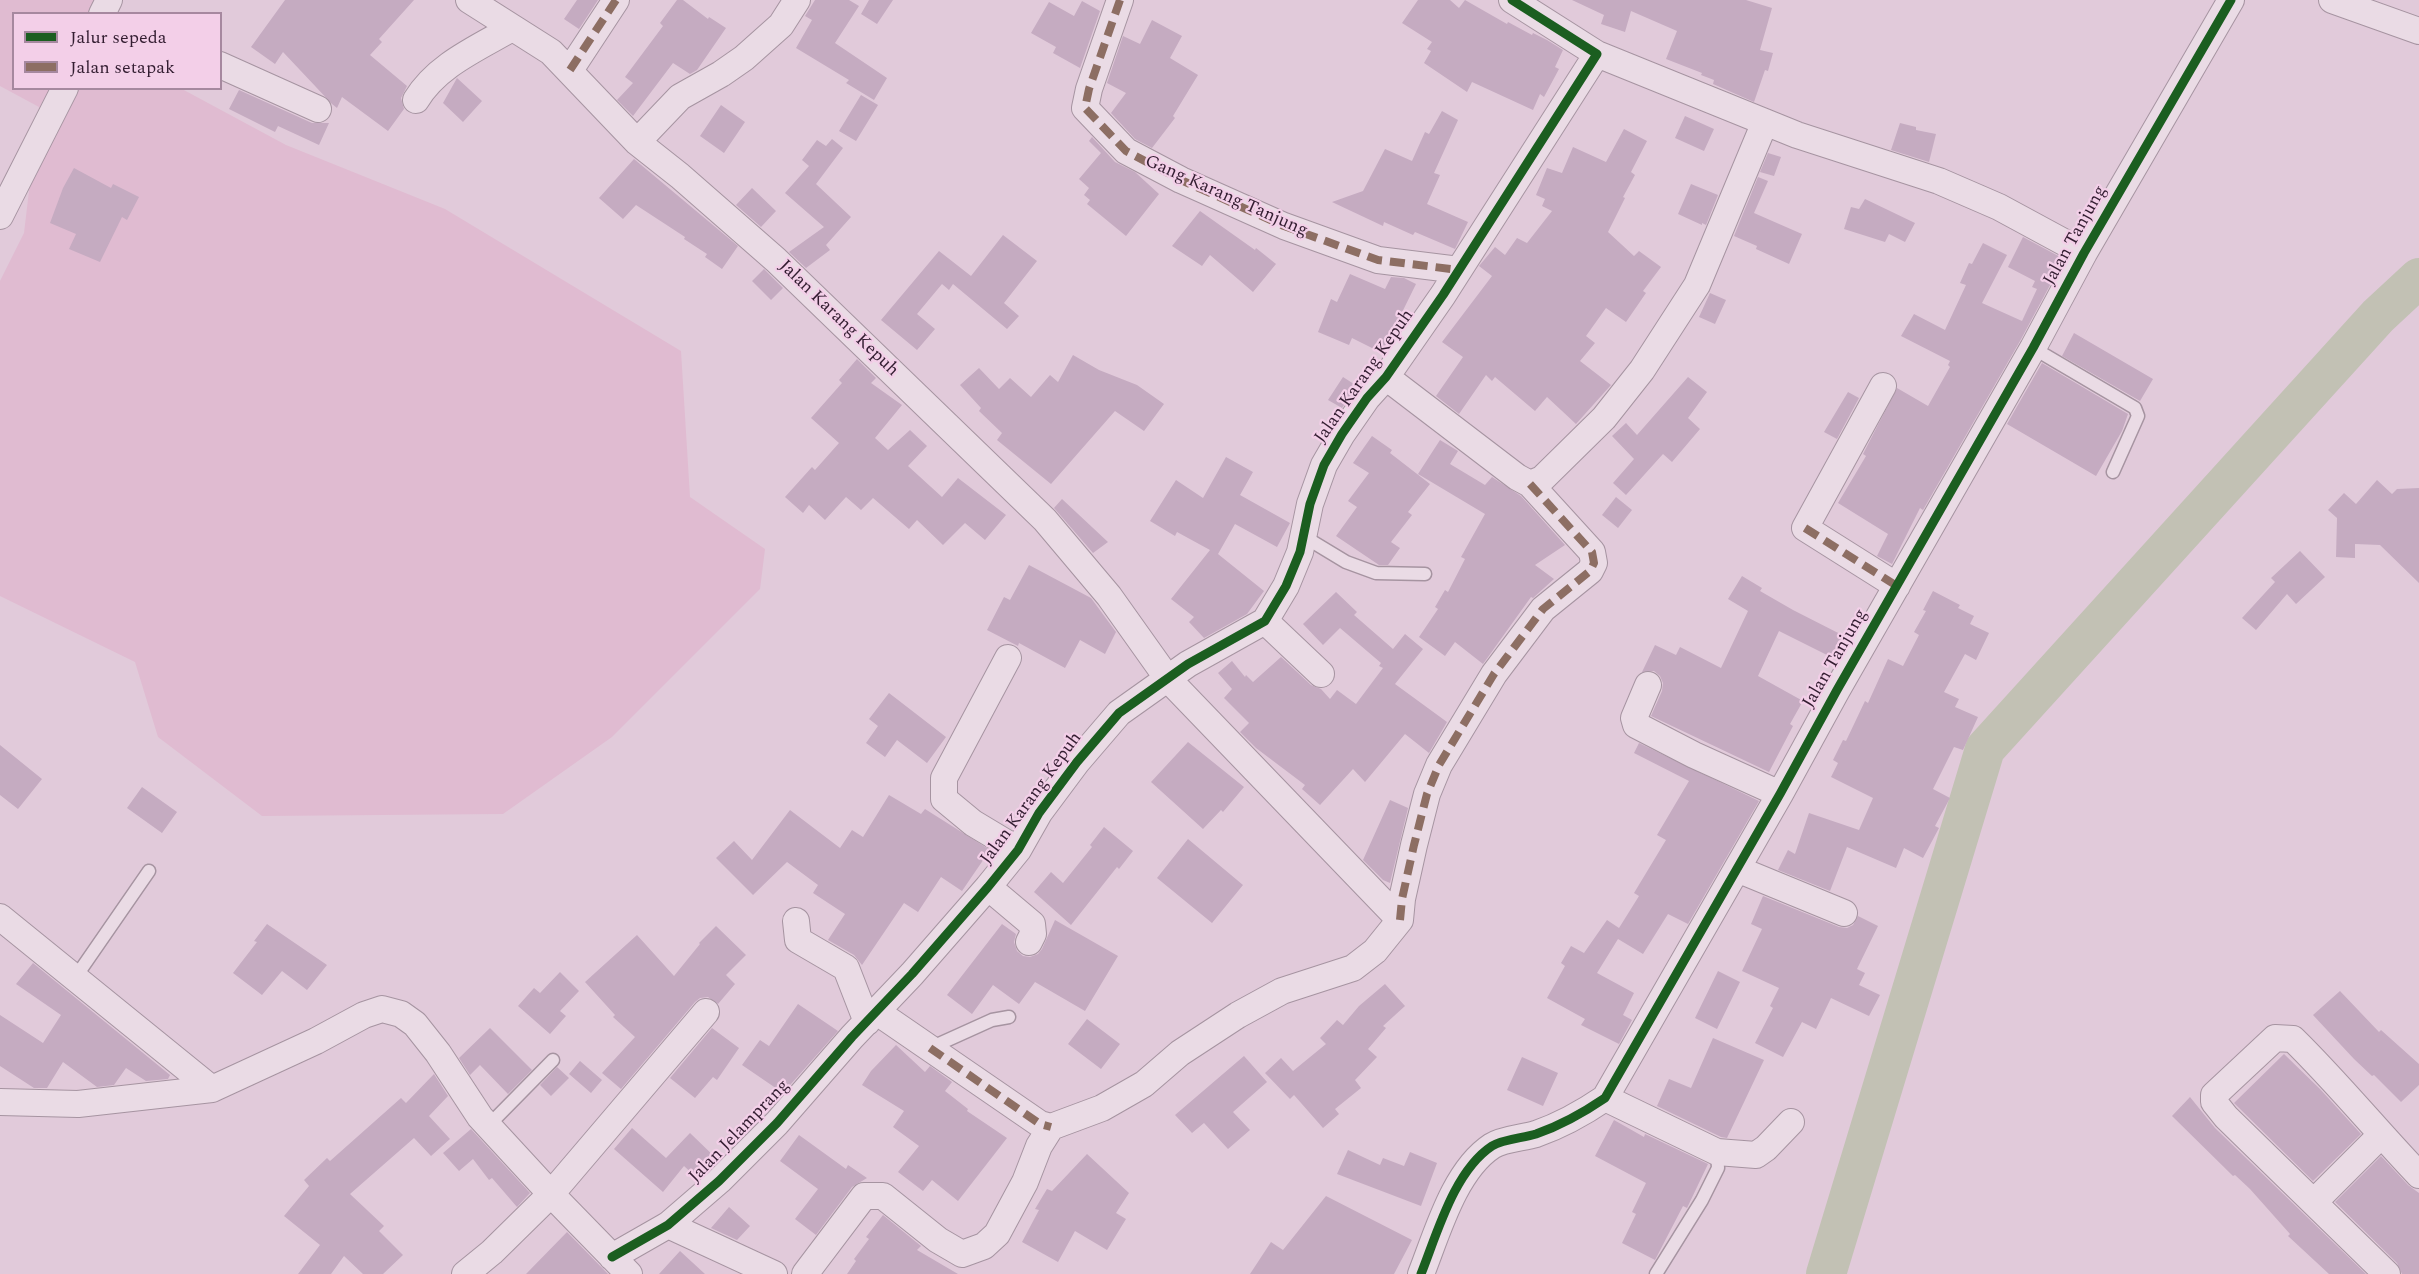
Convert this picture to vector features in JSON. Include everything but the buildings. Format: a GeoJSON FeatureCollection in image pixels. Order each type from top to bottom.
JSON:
{"type":"FeatureCollection","features":[{"type":"Feature","properties":{"kind":"street","name":"Jalan Karang Kepuh"},"geometry":{"type":"LineString","coordinates":[[469,0],[551,52],[637,142],[680,176],[776,260],[1045,520],[1109,596],[1168,679]]}},
{"type":"Feature","properties":{"kind":"street"},"geometry":{"type":"LineString","coordinates":[[570,70],[616,0]]}},
{"type":"Feature","properties":{"kind":"street"},"geometry":{"type":"LineString","coordinates":[[637,142],[680,97],[744,58],[781,25],[797,0]]}},
{"type":"Feature","properties":{"kind":"street","name":"Gang Karang Tanjung"},"geometry":{"type":"LineString","coordinates":[[1120,0],[1089,89],[1085,108],[1126,151],[1181,180],[1284,226],[1378,260],[1459,270]]}},
{"type":"Feature","properties":{"kind":"street"},"geometry":{"type":"LineString","coordinates":[[1512,0],[1597,54],[1797,135],[1939,181],[2000,207],[2084,253]]}},
{"type":"Feature","properties":{"kind":"street","name":"Jalan Tanjung"},"geometry":{"type":"LineString","coordinates":[[1421,1274],[1450,1202],[1473,1163],[1493,1145],[1537,1133],[1572,1120],[1605,1098],[2033,348],[2084,253],[2231,0]]}},
{"type":"Feature","properties":{"kind":"street"},"geometry":{"type":"LineString","coordinates":[[2332,0],[2419,31]]}},
{"type":"Feature","properties":{"kind":"street"},"geometry":{"type":"LineString","coordinates":[[416,100],[422,90],[449,64],[512,27]]}},
{"type":"Feature","properties":{"kind":"street","name":"Jalan Karang Kepuh"},"geometry":{"type":"LineString","coordinates":[[872,1017],[988,887],[1018,850],[1039,813],[1077,762],[1119,713],[1188,664],[1265,621],[1286,586],[1300,552],[1310,504],[1324,465],[1342,434],[1367,398],[1386,377],[1459,270],[1597,54]]}},
{"type":"Feature","properties":{"kind":"street"},"geometry":{"type":"LineString","coordinates":[[222,66],[318,109]]}},
{"type":"Feature","properties":{"kind":"street"},"geometry":{"type":"LineString","coordinates":[[0,216],[64,90]]}},
{"type":"Feature","properties":{"kind":"street"},"geometry":{"type":"LineString","coordinates":[[1530,484],[1542,479],[1604,418],[1642,370],[1697,285],[1765,122]]}},
{"type":"Feature","properties":{"kind":"street"},"geometry":{"type":"LineString","coordinates":[[806,1274],[864,1196],[883,1196],[938,1240],[962,1254],[984,1246],[997,1234],[1025,1182],[1039,1146],[1052,1127],[1102,1108],[1144,1084],[1180,1053],[1238,1015],[1282,991],[1353,968],[1375,951],[1400,920],[1402,899],[1427,794],[1440,765],[1494,674],[1543,609],[1590,571],[1594,563],[1592,552],[1530,484],[1517,477],[1386,377]]}},
{"type":"Feature","properties":{"kind":"street"},"geometry":{"type":"LineString","coordinates":[[1882,386],[1805,528],[1897,586]]}},
{"type":"Feature","properties":{"kind":"street"},"geometry":{"type":"LineString","coordinates":[[1265,621],[1321,674]]}},
{"type":"Feature","properties":{"kind":"street"},"geometry":{"type":"LineString","coordinates":[[1008,658],[944,778],[944,799],[973,823],[1018,850]]}},
{"type":"Feature","properties":{"kind":"street"},"geometry":{"type":"LineString","coordinates":[[1168,679],[1400,920]]}},
{"type":"Feature","properties":{"kind":"street"},"geometry":{"type":"LineString","coordinates":[[1648,685],[1634,718],[1636,725],[1694,755],[1780,794]]}},
{"type":"Feature","properties":{"kind":"street"},"geometry":{"type":"LineString","coordinates":[[1737,869],[1844,913]]}},
{"type":"Feature","properties":{"kind":"street"},"geometry":{"type":"LineString","coordinates":[[988,887],[1032,924],[1033,934],[1029,942]]}},
{"type":"Feature","properties":{"kind":"street"},"geometry":{"type":"LineString","coordinates":[[0,917],[212,1089]]}},
{"type":"Feature","properties":{"kind":"street"},"geometry":{"type":"LineString","coordinates":[[796,921],[798,940],[846,968],[872,1017],[930,1048],[1040,1124],[1052,1127]]}},
{"type":"Feature","properties":{"kind":"street"},"geometry":{"type":"LineString","coordinates":[[0,1102],[78,1104],[212,1089],[316,1041],[364,1015],[382,1010],[401,1014],[416,1024],[488,1126],[620,1266]]}},
{"type":"Feature","properties":{"kind":"street"},"geometry":{"type":"LineString","coordinates":[[465,1274],[492,1252],[551,1194],[706,1011]]}},
{"type":"Feature","properties":{"kind":"street","name":"Jalan Jelamprang"},"geometry":{"type":"LineString","coordinates":[[620,1266],[719,1181],[777,1123],[872,1017]]}},
{"type":"Feature","properties":{"kind":"street"},"geometry":{"type":"LineString","coordinates":[[2388,1274],[2226,1117],[2214,1102],[2214,1095],[2225,1082],[2275,1038],[2293,1039],[2339,1085],[2381,1135],[2419,1175]]}},
{"type":"Feature","properties":{"kind":"street"},"geometry":{"type":"LineString","coordinates":[[1605,1098],[1717,1152],[1756,1155],[1791,1122]]}},
{"type":"Feature","properties":{"kind":"street"},"geometry":{"type":"LineString","coordinates":[[2315,1201],[2381,1135]]}},
{"type":"Feature","properties":{"kind":"street"},"geometry":{"type":"LineString","coordinates":[[668,1225],[774,1274]]}},
{"type":"Feature","properties":{"kind":"lane"},"geometry":{"type":"LineString","coordinates":[[2033,348],[2135,408],[2138,416],[2113,472]]}},
{"type":"Feature","properties":{"kind":"lane"},"geometry":{"type":"LineString","coordinates":[[1303,536],[1346,562],[1376,573],[1425,574]]}},
{"type":"Feature","properties":{"kind":"lane"},"geometry":{"type":"LineString","coordinates":[[75,978],[149,871]]}},
{"type":"Feature","properties":{"kind":"lane"},"geometry":{"type":"LineString","coordinates":[[930,1048],[992,1020],[1010,1017]]}},
{"type":"Feature","properties":{"kind":"lane"},"geometry":{"type":"LineString","coordinates":[[488,1126],[553,1060]]}},
{"type":"Feature","properties":{"kind":"lane"},"geometry":{"type":"LineString","coordinates":[[1656,1274],[1702,1200],[1718,1168],[1717,1152]]}},
{"type":"Feature","properties":{"kind":"shaded area"},"geometry":{"type":"Polygon","coordinates":[[[0,0],[107,0],[112,12],[12,12],[12,90],[184,90],[286,145],[445,209],[681,351],[690,497],[765,549],[760,589],[612,737],[503,814],[262,816],[158,737],[135,662],[0,596],[0,281],[24,233],[39,107],[0,86],[0,0]]]}},
{"type":"Feature","properties":{"kind":"waterway"},"geometry":{"type":"LineString","coordinates":[[1826,1274],[1985,749],[2378,316],[2419,278]]}},
{"type":"Feature","properties":{"kind":"marked path"},"geometry":{"type":"LineString","coordinates":[[570,70],[616,0]]}},
{"type":"Feature","properties":{"kind":"marked path"},"geometry":{"type":"LineString","coordinates":[[1120,0],[1089,89],[1085,108],[1126,151],[1181,180],[1284,226],[1378,260],[1459,270]]}},
{"type":"Feature","properties":{"kind":"marked path"},"geometry":{"type":"LineString","coordinates":[[1400,920],[1402,899],[1414,845],[1427,794],[1439,765],[1494,674],[1543,609],[1590,571],[1594,563],[1592,552],[1530,484]]}},
{"type":"Feature","properties":{"kind":"marked path"},"geometry":{"type":"LineString","coordinates":[[1805,528],[1897,586]]}},
{"type":"Feature","properties":{"kind":"marked path"},"geometry":{"type":"LineString","coordinates":[[930,1048],[1040,1124],[1051,1127]]}},
{"type":"Feature","properties":{"kind":"cycle path"},"geometry":{"type":"LineString","coordinates":[[612,1257],[668,1225],[719,1181],[777,1123],[988,887],[1018,850],[1039,813],[1077,762],[1119,713],[1188,664],[1265,621],[1286,586],[1300,552],[1310,504],[1324,465],[1342,434],[1367,398],[1386,377],[1443,295],[1597,54],[1512,0]]}},
{"type":"Feature","properties":{"kind":"cycle path"},"geometry":{"type":"LineString","coordinates":[[1421,1274],[1448,1204],[1467,1171],[1479,1157],[1492,1146],[1507,1140],[1536,1134],[1563,1123],[1605,1098],[2033,348],[2084,253],[2231,0]]}}]}
